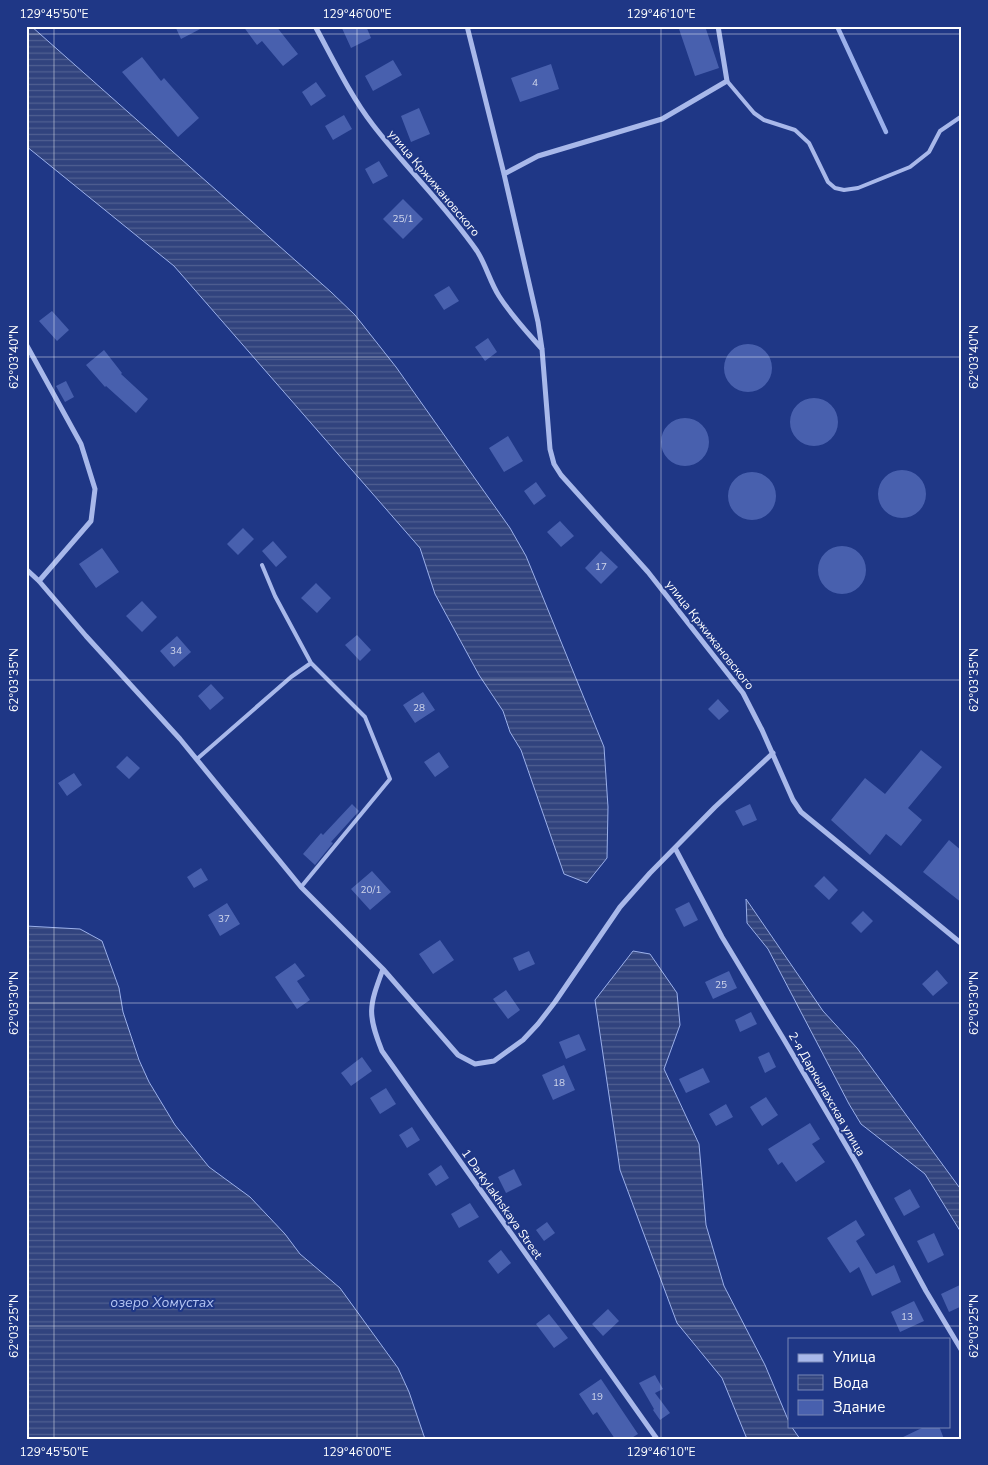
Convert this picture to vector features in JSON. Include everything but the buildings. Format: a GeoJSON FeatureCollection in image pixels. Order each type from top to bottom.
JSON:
{"type":"FeatureCollection","features":[{"type":"Feature","properties":{"kind":"street","name":"улица Кржижановского"},"geometry":{"type":"LineString","coordinates":[[314,26],[371,123],[473,246],[498,294],[512,315],[542,350]]}},
{"type":"Feature","properties":{"kind":"street","name":"улица Кржижановского"},"geometry":{"type":"LineString","coordinates":[[468,26],[534,307],[542,350],[548,433],[554,464],[648,572],[743,693],[773,753],[793,800],[801,812],[962,944]]}},
{"type":"Feature","properties":{"kind":"street"},"geometry":{"type":"LineString","coordinates":[[504,174],[538,156],[662,118],[727,81],[718,26]]}},
{"type":"Feature","properties":{"kind":"street"},"geometry":{"type":"LineString","coordinates":[[26,344],[81,444],[95,489],[91,521],[39,581]]}},
{"type":"Feature","properties":{"kind":"street"},"geometry":{"type":"LineString","coordinates":[[26,569],[39,581],[86,636],[180,739],[301,887],[384,969],[458,1055],[475,1064],[494,1061],[523,1040],[538,1024],[620,907],[715,807],[773,753]]}},
{"type":"Feature","properties":{"kind":"street","name":"2-я Даркылахская улица"},"geometry":{"type":"LineString","coordinates":[[675,848],[722,937],[852,1156],[926,1291],[962,1351]]}},
{"type":"Feature","properties":{"kind":"street","name":"1 Darkylakhskaya Street"},"geometry":{"type":"LineString","coordinates":[[384,969],[371,1003],[372,1025],[382,1052],[657,1439]]}},
{"type":"Feature","properties":{"kind":"lane"},"geometry":{"type":"LineString","coordinates":[[727,81],[754,113],[764,120],[795,130],[809,142],[828,182],[834,188],[844,190],[858,188],[910,167],[929,152],[940,131],[962,116]]}},
{"type":"Feature","properties":{"kind":"lane"},"geometry":{"type":"LineString","coordinates":[[262,565],[275,596],[311,663],[365,717],[390,779],[301,887]]}},
{"type":"Feature","properties":{"kind":"lane"},"geometry":{"type":"LineString","coordinates":[[197,759],[291,677],[311,663]]}},
{"type":"Feature","properties":{"kind":"water"},"geometry":{"type":"Polygon","coordinates":[[[26,26],[31,26],[355,315],[396,367],[510,528],[526,556],[604,747],[608,807],[607,858],[587,883],[564,874],[521,750],[510,732],[503,711],[479,675],[435,594],[420,548],[174,266],[26,146],[26,26]]]}},
{"type":"Feature","properties":{"kind":"water"},"geometry":{"type":"Polygon","coordinates":[[[746,899],[823,1011],[857,1048],[962,1191],[962,1234],[925,1174],[861,1124],[768,949],[747,923],[746,899]]]}},
{"type":"Feature","properties":{"kind":"water","name":"озеро Хомустах"},"geometry":{"type":"Polygon","coordinates":[[[26,926],[80,929],[102,941],[119,988],[123,1012],[139,1060],[149,1082],[175,1125],[209,1167],[250,1197],[285,1234],[300,1254],[340,1288],[398,1368],[409,1392],[425,1439],[26,1439],[26,926]]]}},
{"type":"Feature","properties":{"kind":"water"},"geometry":{"type":"Polygon","coordinates":[[[633,951],[650,954],[677,993],[680,1025],[664,1069],[699,1144],[706,1225],[724,1286],[765,1365],[788,1420],[788,1428],[792,1428],[800,1439],[747,1439],[722,1378],[677,1323],[620,1170],[595,1000],[633,951]]]}},
{"type":"Feature","properties":{"kind":"waterway"},"geometry":{"type":"LineString","coordinates":[[837,26],[886,132]]}}]}
